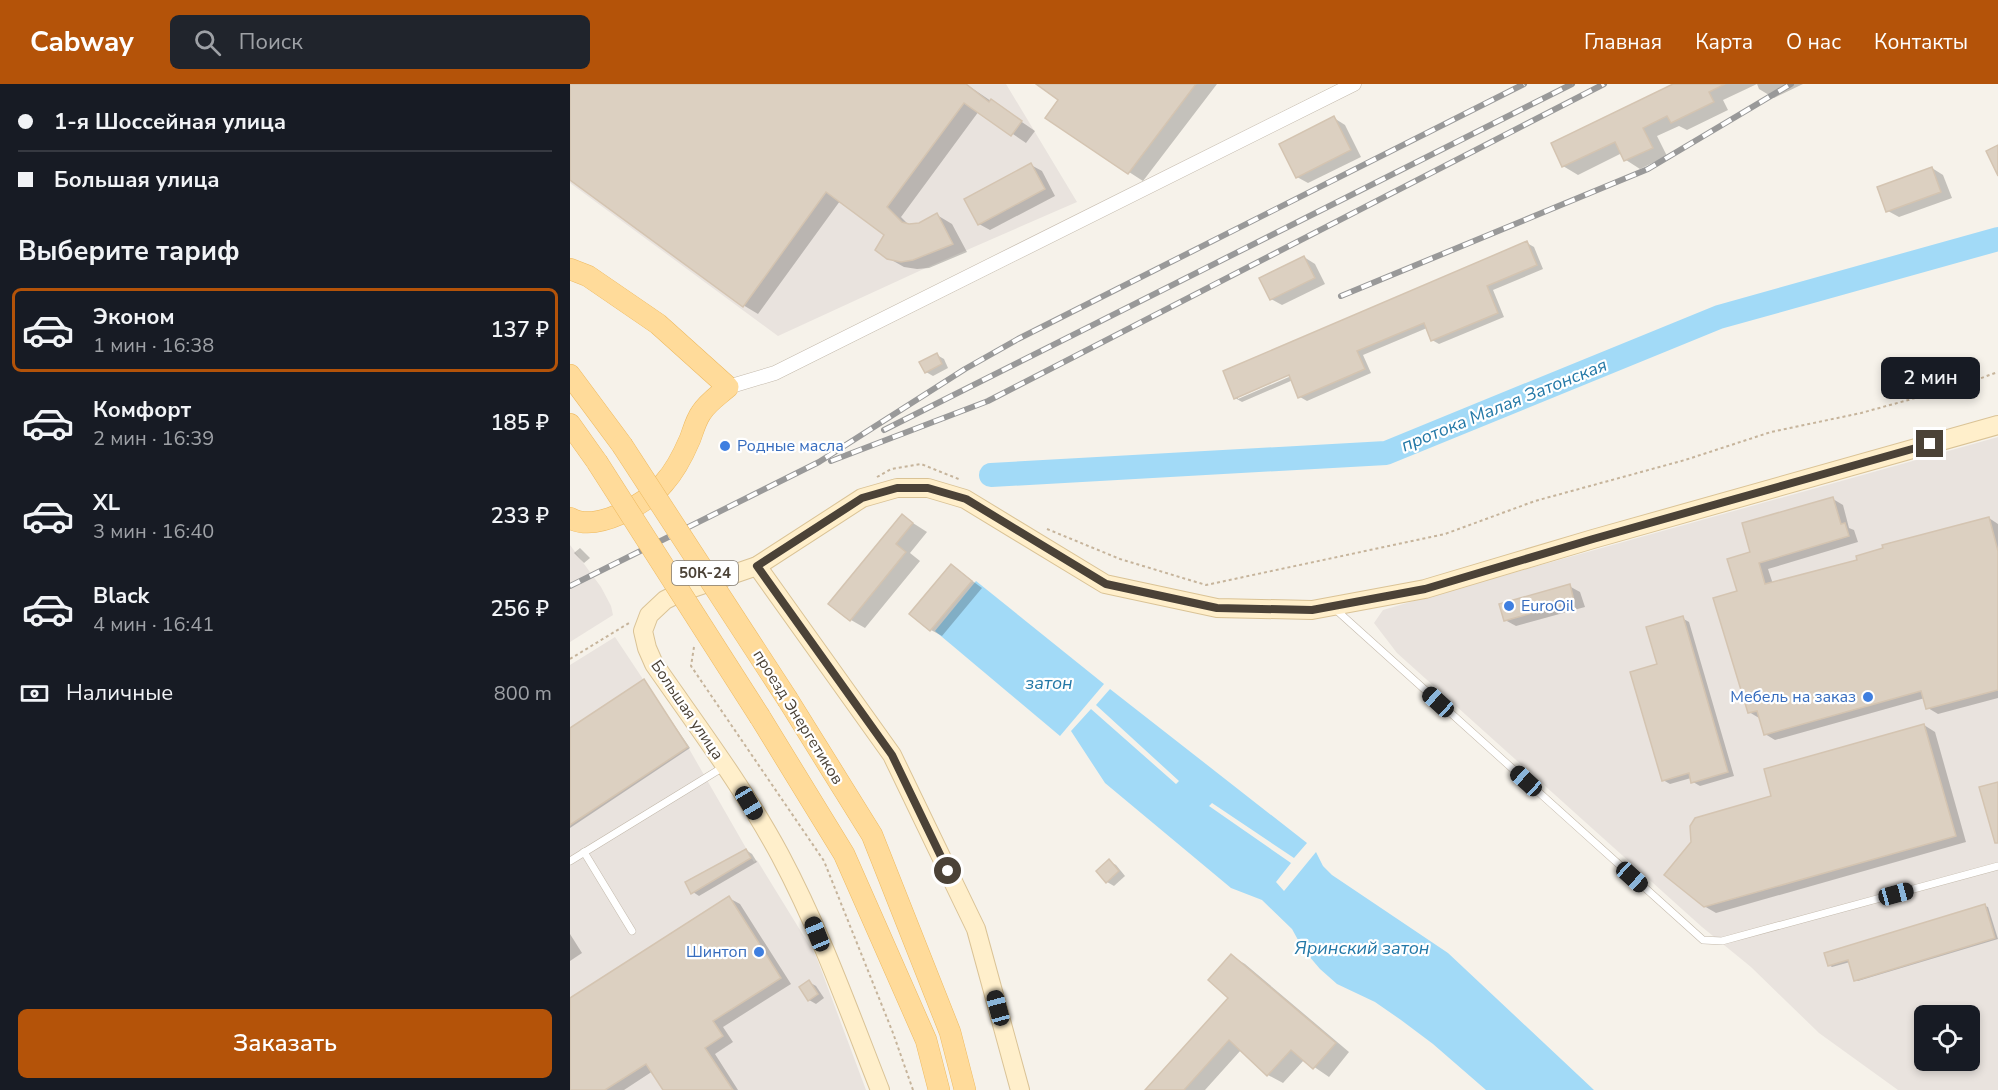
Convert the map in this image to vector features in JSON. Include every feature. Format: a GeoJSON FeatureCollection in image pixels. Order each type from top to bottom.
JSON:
{"type":"FeatureCollection","features":[{"type":"Feature","properties":{"kind":"main road"},"geometry":{"type":"LineString","coordinates":[[570,269],[588,276],[658,324],[728,387],[700,413],[688,444],[664,484],[640,503],[612,518],[591,523],[578,523],[570,518]]}},
{"type":"Feature","properties":{"kind":"main road","name":"проезд Энергетиков"},"geometry":{"type":"LineString","coordinates":[[570,375],[622,445],[788,700],[872,836],[950,1032],[965,1090]]}},
{"type":"Feature","properties":{"kind":"main road","name":"проезд Энергетиков"},"geometry":{"type":"LineString","coordinates":[[570,424],[597,462],[760,717],[844,854],[926,1040],[939,1090]]}},
{"type":"Feature","properties":{"kind":"main road","name":"Большая улица"},"geometry":{"type":"LineString","coordinates":[[880,1090],[809,914],[780,855],[725,766],[654,664],[643,631],[649,615],[665,600],[681,592],[757,566],[862,498],[897,488],[928,488],[966,499],[1106,584],[1217,608],[1312,610],[1425,589],[1593,539],[1998,425]]}},
{"type":"Feature","properties":{"kind":"main road"},"geometry":{"type":"LineString","coordinates":[[757,566],[892,755],[976,929],[1020,1090]]}},
{"type":"Feature","properties":{"kind":"street"},"geometry":{"type":"LineString","coordinates":[[728,387],[775,373],[1354,84]]}},
{"type":"Feature","properties":{"kind":"lane"},"geometry":{"type":"LineString","coordinates":[[1332,606],[1703,940],[1722,941],[1998,866]]}},
{"type":"Feature","properties":{"kind":"lane"},"geometry":{"type":"LineString","coordinates":[[570,861],[725,766]]}},
{"type":"Feature","properties":{"kind":"lane"},"geometry":{"type":"LineString","coordinates":[[584,852],[632,931]]}},
{"type":"Feature","properties":{"kind":"path"},"geometry":{"type":"LineString","coordinates":[[1039,526],[1120,559],[1206,585],[1445,534],[1534,501],[1685,460],[1771,432],[1861,413],[1998,372]]}},
{"type":"Feature","properties":{"kind":"path"},"geometry":{"type":"LineString","coordinates":[[870,480],[891,469],[921,464],[961,480]]}},
{"type":"Feature","properties":{"kind":"path"},"geometry":{"type":"LineString","coordinates":[[570,658],[631,621]]}},
{"type":"Feature","properties":{"kind":"path"},"geometry":{"type":"LineString","coordinates":[[697,642],[691,666],[824,861],[893,1033],[913,1090]]}},
{"type":"Feature","properties":{"kind":"shaded area"},"geometry":{"type":"Polygon","coordinates":[[[570,84],[1006,84],[1077,202],[778,336],[570,183],[570,84]]]}},
{"type":"Feature","properties":{"kind":"shaded area"},"geometry":{"type":"Polygon","coordinates":[[[1998,437],[1998,1090],[1898,1090],[1819,1033],[1751,967],[1702,927],[1397,653],[1374,623],[1383,610],[1998,437]]]}},
{"type":"Feature","properties":{"kind":"shaded area"},"geometry":{"type":"Polygon","coordinates":[[[570,545],[601,587],[613,615],[570,642],[570,545]]]}},
{"type":"Feature","properties":{"kind":"shaded area"},"geometry":{"type":"Polygon","coordinates":[[[615,637],[688,747],[754,862],[757,860],[816,956],[866,1090],[570,1090],[570,665],[615,637]]]}},
{"type":"Feature","properties":{"kind":"water","name":"затон"},"geometry":{"type":"Polygon","coordinates":[[[976,581],[1104,684],[1060,736],[935,631],[976,581]]]}},
{"type":"Feature","properties":{"kind":"water","name":"Яринский затон"},"geometry":{"type":"Polygon","coordinates":[[[1110,689],[1307,843],[1294,858],[1212,803],[1209,806],[1291,863],[1276,882],[1284,891],[1316,852],[1323,866],[1332,875],[1448,953],[1594,1090],[1486,1090],[1433,1044],[1401,1020],[1375,1002],[1337,984],[1303,949],[1292,929],[1262,900],[1231,888],[1105,783],[1071,731],[1091,709],[1176,784],[1179,781],[1096,705],[1110,689]]]}},
{"type":"Feature","properties":{"kind":"building"},"geometry":{"type":"Polygon","coordinates":[[[570,84],[966,84],[989,102],[991,99],[1022,121],[1011,136],[964,103],[887,207],[902,222],[909,224],[919,223],[937,213],[953,244],[913,260],[901,262],[887,259],[875,250],[884,235],[826,192],[743,307],[570,180],[570,84]]]}},
{"type":"Feature","properties":{"kind":"building"},"geometry":{"type":"Polygon","coordinates":[[[1036,84],[1196,84],[1128,174],[1045,118],[1058,100],[1036,84]]]}},
{"type":"Feature","properties":{"kind":"building"},"geometry":{"type":"Polygon","coordinates":[[[1673,84],[1725,84],[1709,92],[1714,102],[1671,123],[1667,116],[1643,128],[1653,148],[1624,161],[1615,142],[1562,167],[1551,143],[1673,84]]]}},
{"type":"Feature","properties":{"kind":"building"},"geometry":{"type":"Polygon","coordinates":[[[1334,116],[1351,150],[1296,178],[1279,144],[1334,116]]]}},
{"type":"Feature","properties":{"kind":"building"},"geometry":{"type":"Polygon","coordinates":[[[1998,145],[1998,176],[1986,151],[1998,145]]]}},
{"type":"Feature","properties":{"kind":"building"},"geometry":{"type":"Polygon","coordinates":[[[1031,163],[1045,189],[978,225],[964,199],[1031,163]]]}},
{"type":"Feature","properties":{"kind":"building"},"geometry":{"type":"Polygon","coordinates":[[[1932,167],[1941,192],[1886,212],[1877,187],[1932,167]]]}},
{"type":"Feature","properties":{"kind":"building"},"geometry":{"type":"Polygon","coordinates":[[[1527,241],[1537,265],[1487,286],[1498,313],[1431,341],[1424,323],[1357,351],[1365,369],[1298,398],[1289,375],[1234,399],[1223,371],[1527,241]]]}},
{"type":"Feature","properties":{"kind":"building"},"geometry":{"type":"Polygon","coordinates":[[[1304,256],[1315,278],[1270,300],[1259,278],[1304,256]]]}},
{"type":"Feature","properties":{"kind":"building"},"geometry":{"type":"Polygon","coordinates":[[[937,353],[942,364],[925,373],[919,362],[937,353]]]}},
{"type":"Feature","properties":{"kind":"building"},"geometry":{"type":"Polygon","coordinates":[[[1833,497],[1841,524],[1845,523],[1849,536],[1759,563],[1765,584],[1857,560],[1856,556],[1883,548],[1882,545],[1989,517],[1998,551],[1998,690],[1926,709],[1921,691],[1764,735],[1757,711],[1748,713],[1713,598],[1737,591],[1727,559],[1750,552],[1742,523],[1833,497]]]}},
{"type":"Feature","properties":{"kind":"building"},"geometry":{"type":"Polygon","coordinates":[[[902,514],[913,523],[896,544],[906,552],[850,621],[828,604],[902,514]]]}},
{"type":"Feature","properties":{"kind":"building"},"geometry":{"type":"Polygon","coordinates":[[[951,564],[972,581],[930,631],[909,614],[951,564]]]}},
{"type":"Feature","properties":{"kind":"building"},"geometry":{"type":"Polygon","coordinates":[[[1570,584],[1574,601],[1504,621],[1499,604],[1570,584]]]}},
{"type":"Feature","properties":{"kind":"building"},"geometry":{"type":"Polygon","coordinates":[[[1683,616],[1728,772],[1691,783],[1689,773],[1662,781],[1630,672],[1657,664],[1646,627],[1683,616]]]}},
{"type":"Feature","properties":{"kind":"building"},"geometry":{"type":"Polygon","coordinates":[[[644,679],[688,747],[570,825],[570,728],[644,679]]]}},
{"type":"Feature","properties":{"kind":"building"},"geometry":{"type":"Polygon","coordinates":[[[1924,724],[1956,836],[1704,907],[1664,875],[1691,842],[1690,826],[1695,818],[1771,796],[1764,769],[1924,724]]]}},
{"type":"Feature","properties":{"kind":"building"},"geometry":{"type":"Polygon","coordinates":[[[1998,782],[1998,843],[1995,843],[1979,787],[1998,782]]]}},
{"type":"Feature","properties":{"kind":"building"},"geometry":{"type":"Polygon","coordinates":[[[746,849],[751,858],[691,894],[685,882],[746,849]]]}},
{"type":"Feature","properties":{"kind":"building"},"geometry":{"type":"Polygon","coordinates":[[[1109,859],[1119,871],[1106,883],[1096,871],[1109,859]]]}},
{"type":"Feature","properties":{"kind":"building"},"geometry":{"type":"Polygon","coordinates":[[[729,896],[781,978],[713,1021],[723,1036],[705,1048],[733,1090],[663,1090],[646,1064],[605,1090],[570,1090],[570,998],[729,896]]]}},
{"type":"Feature","properties":{"kind":"building"},"geometry":{"type":"Polygon","coordinates":[[[1985,904],[1995,938],[1854,981],[1848,960],[1828,966],[1824,953],[1985,904]]]}},
{"type":"Feature","properties":{"kind":"building"},"geometry":{"type":"Polygon","coordinates":[[[1231,954],[1336,1043],[1313,1069],[1291,1050],[1267,1076],[1229,1040],[1184,1090],[1145,1090],[1228,998],[1208,980],[1231,954]]]}},
{"type":"Feature","properties":{"kind":"building"},"geometry":{"type":"Polygon","coordinates":[[[809,980],[818,994],[808,1001],[799,987],[809,980]]]}},
{"type":"Feature","properties":{"kind":"waterway","name":"протока Малая Затонская"},"geometry":{"type":"LineString","coordinates":[[991,475],[1386,453],[1719,317],[1998,239]]}},
{"type":"Feature","properties":{"kind":"railway"},"geometry":{"type":"LineString","coordinates":[[570,586],[819,462],[965,369],[1018,339],[1524,84]]}},
{"type":"Feature","properties":{"kind":"railway"},"geometry":{"type":"LineString","coordinates":[[884,430],[1572,84]]}},
{"type":"Feature","properties":{"kind":"railway"},"geometry":{"type":"LineString","coordinates":[[831,461],[988,401],[1604,84]]}},
{"type":"Feature","properties":{"kind":"railway"},"geometry":{"type":"LineString","coordinates":[[1341,296],[1648,169],[1791,84]]}},
{"type":"Feature","properties":{"kind":"place","name":"Родные масла"},"geometry":{"type":"Point","coordinates":[725,446]}},
{"type":"Feature","properties":{"kind":"place","name":"EuroOil"},"geometry":{"type":"Point","coordinates":[1509,606]}},
{"type":"Feature","properties":{"kind":"place","name":"Мебель на заказ"},"geometry":{"type":"Point","coordinates":[1868,697]}},
{"type":"Feature","properties":{"kind":"place","name":"Шинтоп"},"geometry":{"type":"Point","coordinates":[759,952]}},
{"type":"Feature","properties":{"kind":"route"},"geometry":{"type":"LineString","coordinates":[[948,871],[892,755],[757,566],[862,498],[897,488],[928,488],[966,499],[1106,584],[1217,608],[1312,610],[1425,589],[1930,444]]}}]}
